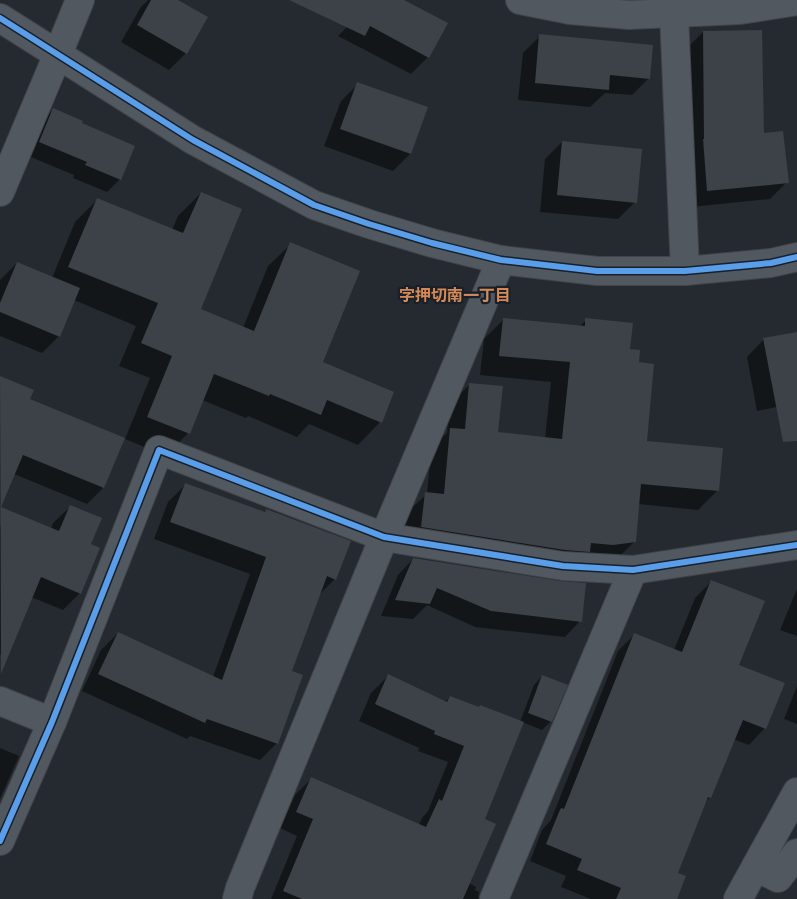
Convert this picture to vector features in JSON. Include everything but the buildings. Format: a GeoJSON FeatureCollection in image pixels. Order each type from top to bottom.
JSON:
{"type":"FeatureCollection","features":[{"type":"Feature","properties":{"kind":"street"},"geometry":{"type":"LineString","coordinates":[[0,192],[80,0]]}},
{"type":"Feature","properties":{"kind":"street"},"geometry":{"type":"LineString","coordinates":[[520,0],[570,10],[629,15],[674,7],[740,10],[797,1]]}},
{"type":"Feature","properties":{"kind":"street"},"geometry":{"type":"LineString","coordinates":[[674,7],[686,272]]}},
{"type":"Feature","properties":{"kind":"street"},"geometry":{"type":"LineString","coordinates":[[0,18],[193,140],[314,205],[432,243],[501,260],[597,271],[686,272],[797,257]]}},
{"type":"Feature","properties":{"kind":"street"},"geometry":{"type":"LineString","coordinates":[[237,899],[384,537],[501,260]]}},
{"type":"Feature","properties":{"kind":"street"},"geometry":{"type":"LineString","coordinates":[[0,840],[52,722],[159,450],[384,537],[563,566],[633,570],[797,545]]}},
{"type":"Feature","properties":{"kind":"street"},"geometry":{"type":"LineString","coordinates":[[494,899],[633,570]]}},
{"type":"Feature","properties":{"kind":"street"},"geometry":{"type":"LineString","coordinates":[[0,701],[52,722]]}},
{"type":"Feature","properties":{"kind":"street"},"geometry":{"type":"LineString","coordinates":[[738,899],[797,792]]}},
{"type":"Feature","properties":{"kind":"street"},"geometry":{"type":"LineString","coordinates":[[756,866],[778,878],[797,853]]}},
{"type":"Feature","properties":{"kind":"cycle path"},"geometry":{"type":"LineString","coordinates":[[0,18],[193,140],[314,205],[432,243],[501,260],[597,271],[685,271],[771,263],[797,257]]}},
{"type":"Feature","properties":{"kind":"cycle path"},"geometry":{"type":"LineString","coordinates":[[0,841],[52,722],[159,450],[384,537],[563,566],[633,570],[797,545]]}},
{"type":"Feature","properties":{"kind":"district","name":"字押切南一丁目"},"geometry":{"type":"Point","coordinates":[455,295]}}]}
